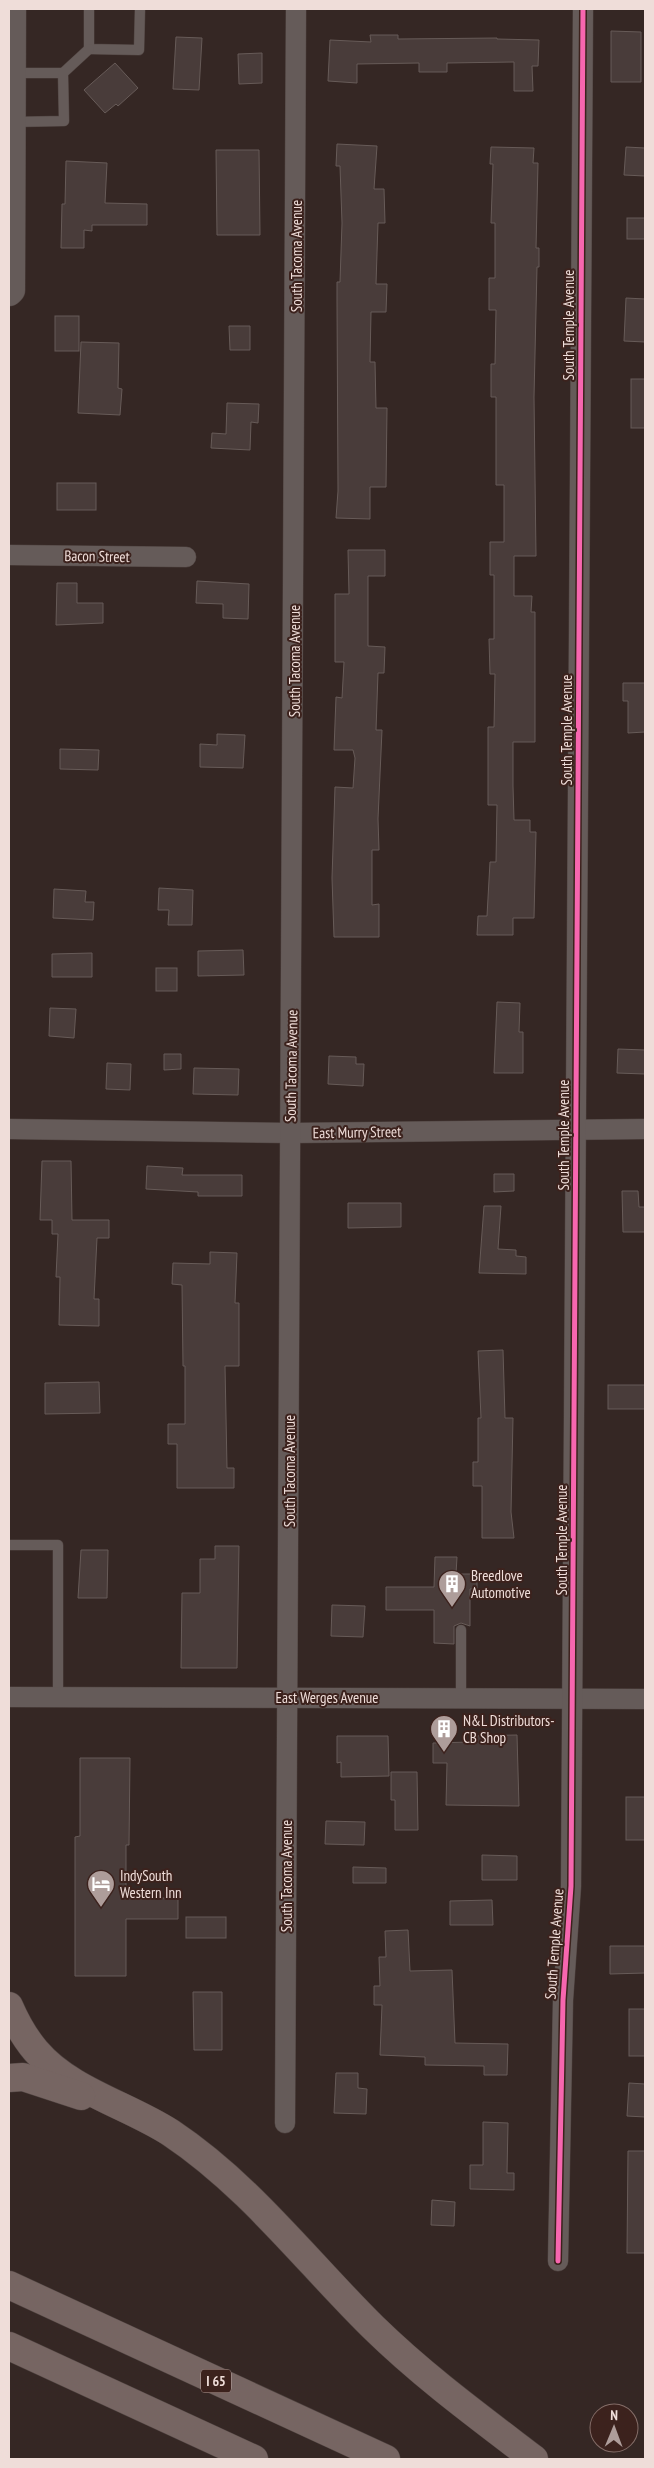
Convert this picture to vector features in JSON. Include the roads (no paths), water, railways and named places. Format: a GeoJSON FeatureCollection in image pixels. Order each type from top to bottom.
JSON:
{"type":"FeatureCollection","features":[{"type":"Feature","properties":{"kind":"highway"},"geometry":{"type":"LineString","coordinates":[[9,2006],[27,2040],[37,2053],[76,2083],[171,2133],[217,2168],[405,2356],[444,2391],[534,2459]]}},
{"type":"Feature","properties":{"kind":"highway"},"geometry":{"type":"LineString","coordinates":[[9,2078],[23,2077],[75,2095],[110,2100]]}},
{"type":"Feature","properties":{"kind":"highway","name":"I 65"},"geometry":{"type":"LineString","coordinates":[[9,2286],[386,2459]]}},
{"type":"Feature","properties":{"kind":"highway"},"geometry":{"type":"LineString","coordinates":[[9,2346],[254,2459]]}},
{"type":"Feature","properties":{"kind":"main road"},"geometry":{"type":"LineString","coordinates":[[9,292],[11,290],[12,9]]}},
{"type":"Feature","properties":{"kind":"street","name":"South Tacoma Avenue"},"geometry":{"type":"LineString","coordinates":[[285,2123],[296,9]]}},
{"type":"Feature","properties":{"kind":"street","name":"South Temple Avenue"},"geometry":{"type":"LineString","coordinates":[[558,2261],[563,2000],[571,1886],[583,9]]}},
{"type":"Feature","properties":{"kind":"street","name":"Bacon Street"},"geometry":{"type":"LineString","coordinates":[[9,555],[186,557]]}},
{"type":"Feature","properties":{"kind":"street","name":"East Murry Street"},"geometry":{"type":"LineString","coordinates":[[9,1129],[291,1133],[645,1129]]}},
{"type":"Feature","properties":{"kind":"street","name":"East Werges Avenue"},"geometry":{"type":"LineString","coordinates":[[9,1697],[645,1699]]}},
{"type":"Feature","properties":{"kind":"lane"},"geometry":{"type":"LineString","coordinates":[[89,9],[89,49]]}},
{"type":"Feature","properties":{"kind":"lane"},"geometry":{"type":"LineString","coordinates":[[12,73],[63,73],[89,49],[139,50],[140,9]]}},
{"type":"Feature","properties":{"kind":"lane"},"geometry":{"type":"LineString","coordinates":[[11,122],[64,121],[63,73]]}},
{"type":"Feature","properties":{"kind":"lane"},"geometry":{"type":"LineString","coordinates":[[9,1545],[58,1545],[58,1697]]}},
{"type":"Feature","properties":{"kind":"lane"},"geometry":{"type":"LineString","coordinates":[[461,1630],[461,1698]]}},
{"type":"Feature","properties":{"kind":"place","name":"Breedlove Automotive"},"geometry":{"type":"Point","coordinates":[452,1608]}},
{"type":"Feature","properties":{"kind":"place","name":"N&L Distributors- CB Shop"},"geometry":{"type":"Point","coordinates":[444,1753]}},
{"type":"Feature","properties":{"kind":"place","name":"IndySouth Western Inn"},"geometry":{"type":"Point","coordinates":[101,1908]}}]}
